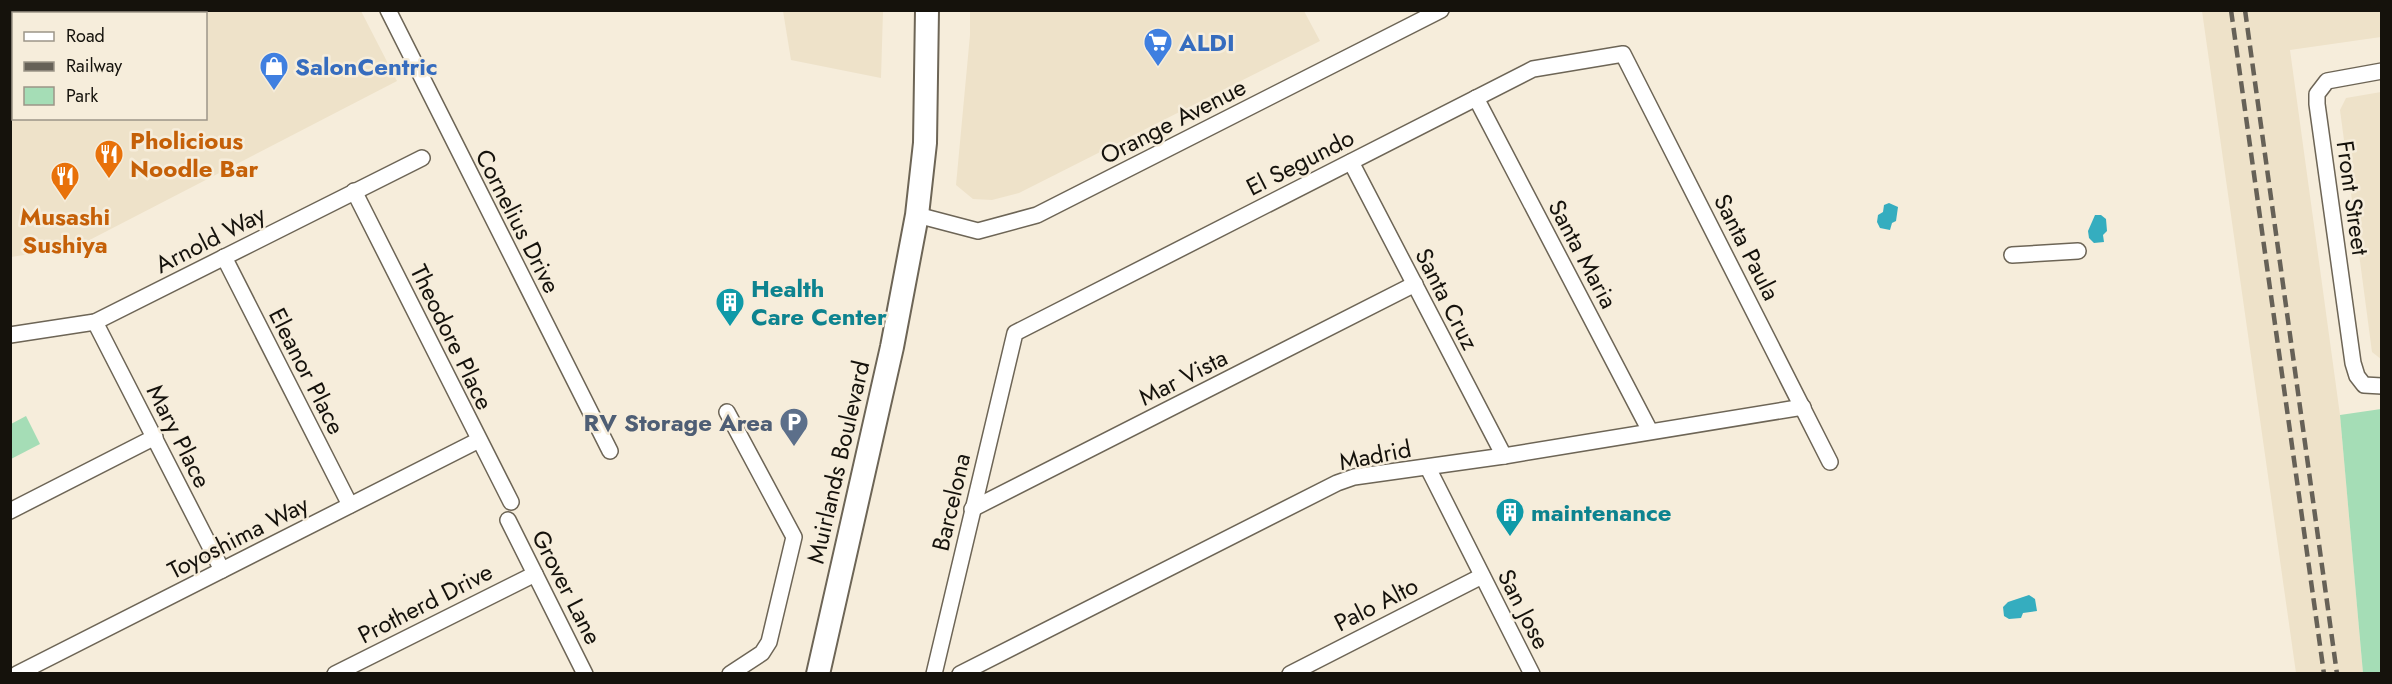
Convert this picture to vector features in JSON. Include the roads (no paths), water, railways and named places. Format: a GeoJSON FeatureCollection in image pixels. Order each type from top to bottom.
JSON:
{"type":"FeatureCollection","features":[{"type":"Feature","properties":{"kind":"main road","name":"Muirlands Boulevard"},"geometry":{"type":"LineString","coordinates":[[818,674],[892,347],[917,215],[925,143],[927,10]]}},
{"type":"Feature","properties":{"kind":"street","name":"Cornelius Drive"},"geometry":{"type":"LineString","coordinates":[[388,10],[610,451]]}},
{"type":"Feature","properties":{"kind":"street","name":"Orange Avenue"},"geometry":{"type":"LineString","coordinates":[[917,215],[978,231],[1037,215],[1441,10]]}},
{"type":"Feature","properties":{"kind":"street","name":"El Segundo"},"geometry":{"type":"LineString","coordinates":[[1011,341],[1015,333],[1022,328],[1533,69],[1623,54]]}},
{"type":"Feature","properties":{"kind":"street","name":"Santa Paula"},"geometry":{"type":"LineString","coordinates":[[1623,54],[1830,462]]}},
{"type":"Feature","properties":{"kind":"street","name":"Front Street"},"geometry":{"type":"LineString","coordinates":[[2382,71],[2327,81],[2318,94],[2317,104],[2353,363],[2356,376],[2364,385],[2382,386]]}},
{"type":"Feature","properties":{"kind":"street","name":"Santa Maria"},"geometry":{"type":"LineString","coordinates":[[1476,98],[1650,431]]}},
{"type":"Feature","properties":{"kind":"street","name":"Arnold Way"},"geometry":{"type":"LineString","coordinates":[[10,335],[95,322],[422,158]]}},
{"type":"Feature","properties":{"kind":"street","name":"Santa Cruz"},"geometry":{"type":"LineString","coordinates":[[1351,162],[1504,456]]}},
{"type":"Feature","properties":{"kind":"street","name":"Theodore Place"},"geometry":{"type":"LineString","coordinates":[[354,191],[510,502]]}},
{"type":"Feature","properties":{"kind":"street"},"geometry":{"type":"LineString","coordinates":[[2012,255],[2078,251]]}},
{"type":"Feature","properties":{"kind":"street","name":"Eleanor Place"},"geometry":{"type":"LineString","coordinates":[[224,257],[350,505]]}},
{"type":"Feature","properties":{"kind":"street","name":"Mar Vista"},"geometry":{"type":"LineString","coordinates":[[972,509],[1415,284]]}},
{"type":"Feature","properties":{"kind":"street","name":"Mary Place"},"geometry":{"type":"LineString","coordinates":[[95,322],[222,570]]}},
{"type":"Feature","properties":{"kind":"street","name":"Barcelona"},"geometry":{"type":"LineString","coordinates":[[934,674],[1011,341]]}},
{"type":"Feature","properties":{"kind":"street","name":"Madrid"},"geometry":{"type":"LineString","coordinates":[[960,674],[1337,483],[1354,477],[1428,468],[1803,407]]}},
{"type":"Feature","properties":{"kind":"street"},"geometry":{"type":"LineString","coordinates":[[727,412],[794,537],[769,642],[762,653],[730,674]]}},
{"type":"Feature","properties":{"kind":"street"},"geometry":{"type":"LineString","coordinates":[[10,511],[155,437]]}},
{"type":"Feature","properties":{"kind":"street","name":"Toyoshima Way"},"geometry":{"type":"LineString","coordinates":[[17,674],[479,440]]}},
{"type":"Feature","properties":{"kind":"street","name":"San Jose"},"geometry":{"type":"LineString","coordinates":[[1428,468],[1532,674]]}},
{"type":"Feature","properties":{"kind":"street","name":"Grover Lane"},"geometry":{"type":"LineString","coordinates":[[508,520],[585,674]]}},
{"type":"Feature","properties":{"kind":"street","name":"Protherd Drive"},"geometry":{"type":"LineString","coordinates":[[335,674],[535,574]]}},
{"type":"Feature","properties":{"kind":"street","name":"Palo Alto"},"geometry":{"type":"LineString","coordinates":[[1290,674],[1482,576]]}},
{"type":"Feature","properties":{"kind":"water"},"geometry":{"type":"Polygon","coordinates":[[[1889,203],[1898,207],[1896,221],[1892,223],[1890,230],[1880,228],[1877,222],[1884,205],[1889,203]]]}},
{"type":"Feature","properties":{"kind":"water"},"geometry":{"type":"Polygon","coordinates":[[[2095,215],[2101,215],[2106,219],[2107,231],[2103,235],[2104,242],[2094,243],[2089,238],[2088,231],[2095,215]]]}},
{"type":"Feature","properties":{"kind":"water"},"geometry":{"type":"Polygon","coordinates":[[[2029,595],[2035,599],[2037,611],[2023,613],[2021,618],[2009,619],[2004,616],[2003,607],[2008,602],[2029,595]]]}},
{"type":"Feature","properties":{"kind":"railway"},"geometry":{"type":"LineString","coordinates":[[2231,10],[2324,674]]}},
{"type":"Feature","properties":{"kind":"railway"},"geometry":{"type":"LineString","coordinates":[[2245,10],[2337,674]]}},
{"type":"Feature","properties":{"kind":"place","name":"ALDI"},"geometry":{"type":"Point","coordinates":[1158,68]}},
{"type":"Feature","properties":{"kind":"place","name":"SalonCentric"},"geometry":{"type":"Point","coordinates":[274,92]}},
{"type":"Feature","properties":{"kind":"place","name":"Pholicious Noodle Bar"},"geometry":{"type":"Point","coordinates":[109,180]}},
{"type":"Feature","properties":{"kind":"place","name":"Musashi Sushiya"},"geometry":{"type":"Point","coordinates":[65,202]}},
{"type":"Feature","properties":{"kind":"place","name":"Health Care Center"},"geometry":{"type":"Point","coordinates":[730,328]}},
{"type":"Feature","properties":{"kind":"place","name":"RV Storage Area"},"geometry":{"type":"Point","coordinates":[794,448]}},
{"type":"Feature","properties":{"kind":"place","name":"maintenance"},"geometry":{"type":"Point","coordinates":[1510,538]}}]}
